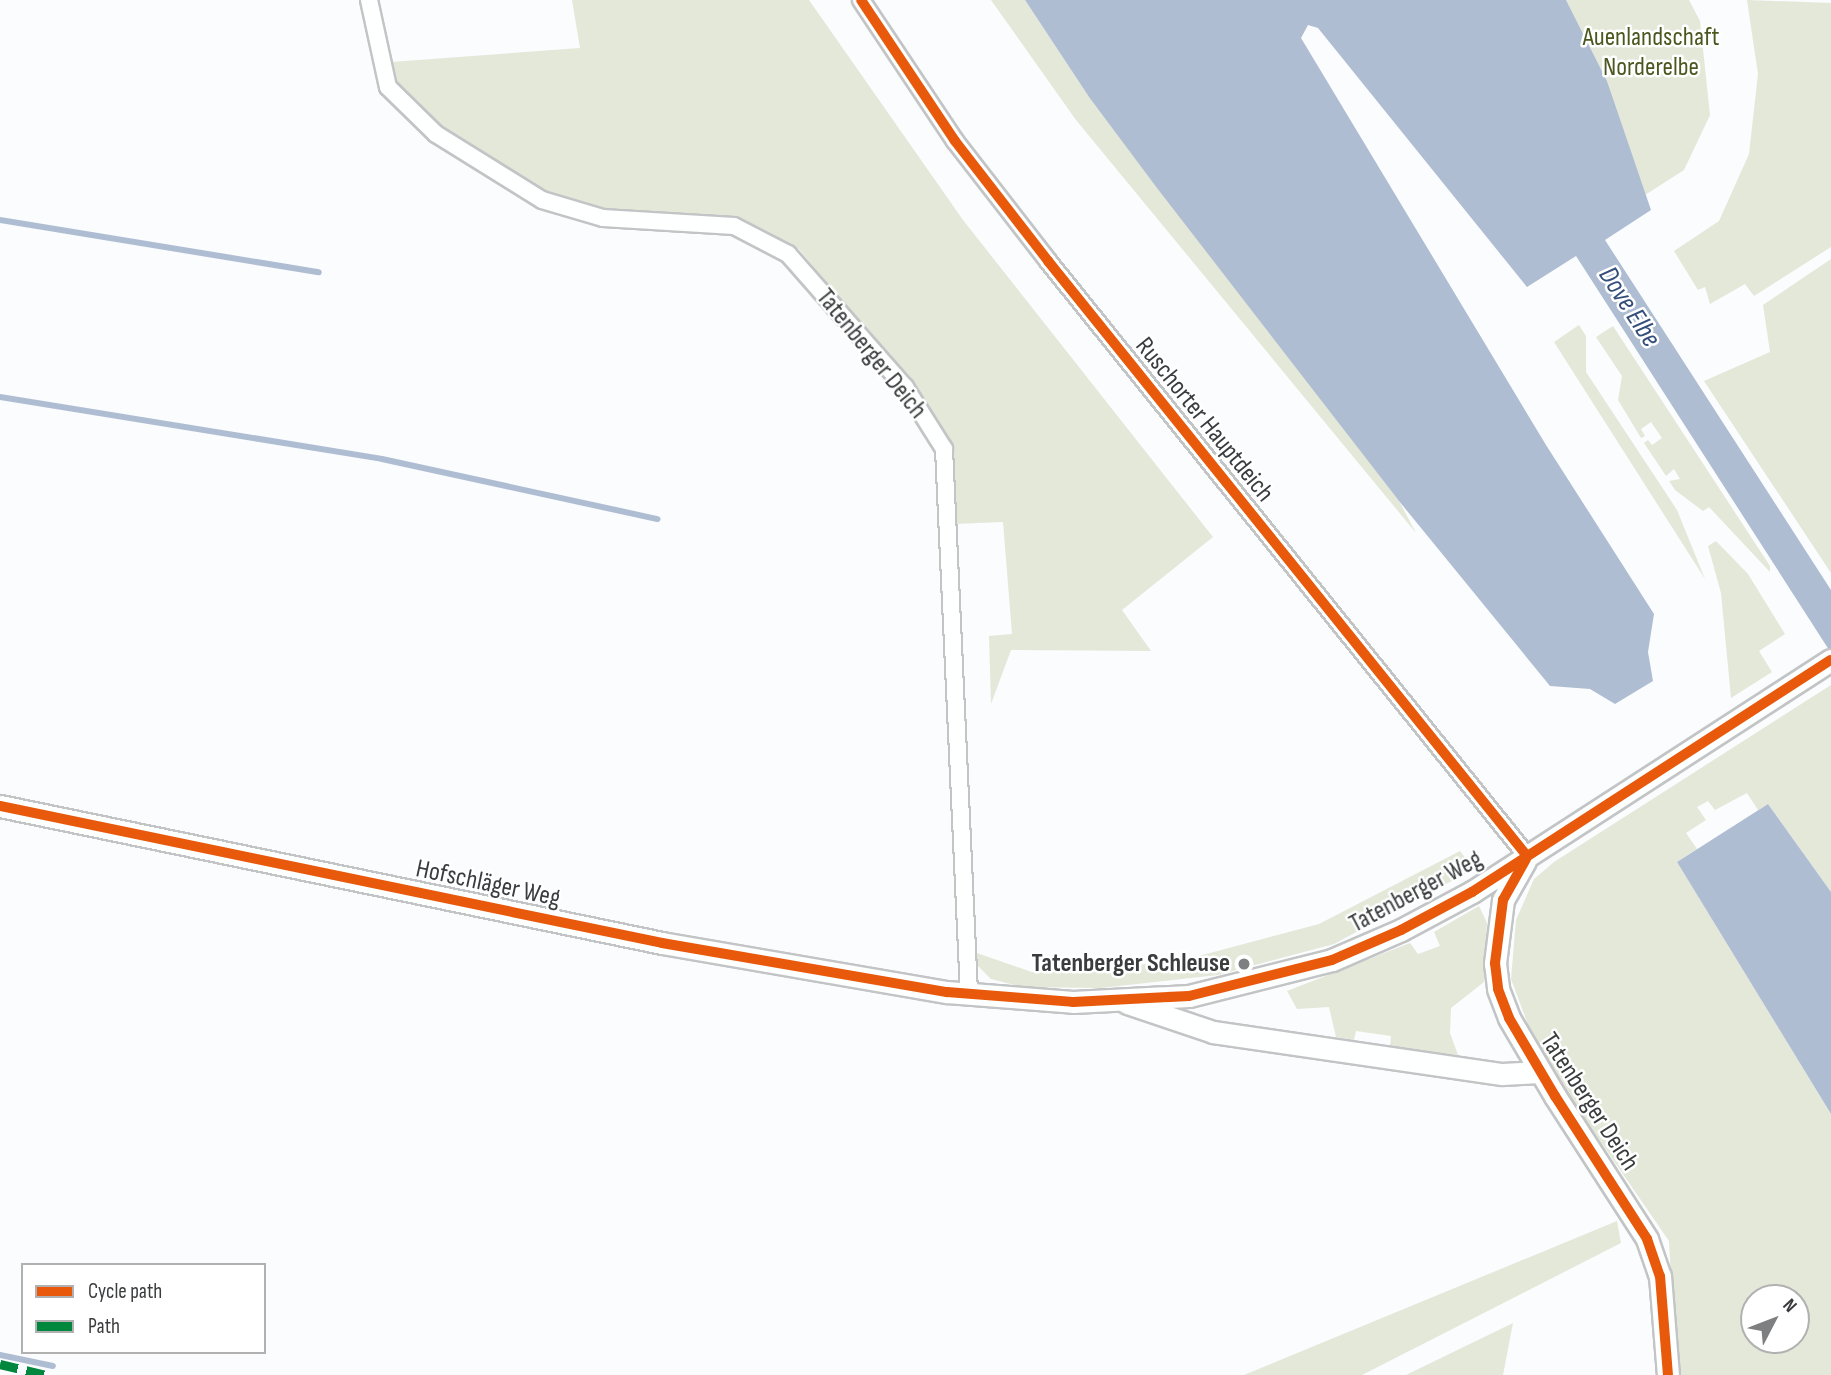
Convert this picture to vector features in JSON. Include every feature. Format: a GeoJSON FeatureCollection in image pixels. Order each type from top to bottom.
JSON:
{"type":"FeatureCollection","features":[{"type":"Feature","properties":{"kind":"street","name":"Tatenberger Deich"},"geometry":{"type":"LineString","coordinates":[[369,0],[388,87],[436,134],[542,200],[603,218],[734,226],[788,254],[905,387],[944,449],[970,995]]}},
{"type":"Feature","properties":{"kind":"street","name":"Ruschorter Hauptdeich"},"geometry":{"type":"LineString","coordinates":[[860,0],[955,141],[1048,261],[1527,856]]}},
{"type":"Feature","properties":{"kind":"street","name":"Tatenberger Weg"},"geometry":{"type":"LineString","coordinates":[[970,995],[1121,1000],[1189,996],[1332,960],[1411,925],[1527,856],[1829,661]]}},
{"type":"Feature","properties":{"kind":"street","name":"Hofschläger Weg"},"geometry":{"type":"LineString","coordinates":[[0,806],[662,943],[970,995]]}},
{"type":"Feature","properties":{"kind":"street","name":"Tatenberger Deich"},"geometry":{"type":"LineString","coordinates":[[1527,856],[1503,900],[1495,963],[1498,989],[1509,1018],[1541,1072],[1647,1239],[1660,1276],[1668,1375]]}},
{"type":"Feature","properties":{"kind":"street","name":"Tatenberger Deich"},"geometry":{"type":"LineString","coordinates":[[1121,1000],[1213,1032],[1502,1074],[1541,1072]]}},
{"type":"Feature","properties":{"kind":"green space"},"geometry":{"type":"Polygon","coordinates":[[[572,0],[809,0],[963,220],[1213,537],[1122,610],[1151,651],[1011,650],[991,704],[989,636],[1012,634],[1003,522],[955,524],[950,451],[913,388],[799,249],[734,218],[604,208],[544,190],[443,128],[392,78],[391,62],[580,48],[572,0]]]}},
{"type":"Feature","properties":{"kind":"green space"},"geometry":{"type":"Polygon","coordinates":[[[991,0],[1025,0],[1089,97],[1399,501],[1416,533],[1076,120],[991,0]]]}},
{"type":"Feature","properties":{"kind":"green space","name":"Auenlandschaft Norderelbe"},"geometry":{"type":"Polygon","coordinates":[[[1566,0],[1689,0],[1700,21],[1710,115],[1684,170],[1645,195],[1607,81],[1566,0]]]}},
{"type":"Feature","properties":{"kind":"green space"},"geometry":{"type":"Polygon","coordinates":[[[1747,0],[1831,3],[1831,247],[1754,296],[1745,284],[1710,304],[1705,287],[1698,290],[1674,251],[1719,221],[1749,154],[1758,74],[1747,0]]]}},
{"type":"Feature","properties":{"kind":"green space"},"geometry":{"type":"Polygon","coordinates":[[[1831,259],[1831,573],[1704,381],[1770,352],[1763,305],[1831,259]]]}},
{"type":"Feature","properties":{"kind":"green space"},"geometry":{"type":"Polygon","coordinates":[[[1579,325],[1586,336],[1586,372],[1677,510],[1705,579],[1554,342],[1579,325]]]}},
{"type":"Feature","properties":{"kind":"green space"},"geometry":{"type":"Polygon","coordinates":[[[1613,326],[1770,566],[1770,572],[1709,507],[1703,511],[1675,490],[1669,481],[1680,479],[1674,469],[1666,476],[1644,443],[1648,440],[1652,445],[1662,438],[1651,422],[1641,429],[1645,436],[1641,438],[1618,400],[1622,376],[1596,337],[1613,326]]]}},
{"type":"Feature","properties":{"kind":"green space"},"geometry":{"type":"Polygon","coordinates":[[[1716,541],[1748,574],[1785,634],[1759,651],[1772,672],[1731,698],[1721,593],[1708,546],[1716,541]]]}},
{"type":"Feature","properties":{"kind":"green space"},"geometry":{"type":"Polygon","coordinates":[[[1831,685],[1831,892],[1768,804],[1758,810],[1747,793],[1715,810],[1708,801],[1697,807],[1706,820],[1686,833],[1697,849],[1677,862],[1831,1114],[1831,1375],[1676,1375],[1669,1241],[1574,1103],[1529,1027],[1511,979],[1516,920],[1534,879],[1554,862],[1831,685]]]}},
{"type":"Feature","properties":{"kind":"green space"},"geometry":{"type":"Polygon","coordinates":[[[1460,851],[1474,869],[1334,944],[1218,975],[1101,988],[1022,987],[991,979],[978,966],[974,952],[1032,972],[1176,962],[1319,924],[1460,851]]]}},
{"type":"Feature","properties":{"kind":"green space"},"geometry":{"type":"Polygon","coordinates":[[[1479,906],[1487,923],[1484,982],[1451,1008],[1450,1033],[1458,1055],[1390,1047],[1391,1036],[1356,1031],[1354,1040],[1336,1037],[1329,1007],[1297,1009],[1287,991],[1410,943],[1418,954],[1440,946],[1434,932],[1479,906]]]}},
{"type":"Feature","properties":{"kind":"green space"},"geometry":{"type":"Polygon","coordinates":[[[1617,1221],[1621,1243],[1362,1375],[1244,1375],[1617,1221]]]}},
{"type":"Feature","properties":{"kind":"green space"},"geometry":{"type":"Polygon","coordinates":[[[1513,1323],[1503,1375],[1406,1375],[1513,1323]]]}},
{"type":"Feature","properties":{"kind":"water","name":"Dove Elbe"},"geometry":{"type":"Polygon","coordinates":[[[1025,0],[1566,0],[1607,81],[1651,210],[1605,240],[1831,590],[1831,653],[1576,256],[1527,287],[1318,28],[1308,25],[1301,38],[1546,445],[1654,614],[1648,652],[1653,681],[1615,704],[1590,689],[1550,686],[1399,501],[1157,188],[1089,97],[1025,0]]]}},
{"type":"Feature","properties":{"kind":"water"},"geometry":{"type":"Polygon","coordinates":[[[1768,804],[1831,892],[1831,1114],[1677,862],[1768,804]]]}},
{"type":"Feature","properties":{"kind":"waterway"},"geometry":{"type":"LineString","coordinates":[[0,220],[319,272]]}},
{"type":"Feature","properties":{"kind":"waterway"},"geometry":{"type":"LineString","coordinates":[[0,397],[382,459],[658,519]]}},
{"type":"Feature","properties":{"kind":"waterway"},"geometry":{"type":"LineString","coordinates":[[0,1355],[53,1366]]}},
{"type":"Feature","properties":{"kind":"marked path"},"geometry":{"type":"LineString","coordinates":[[0,1364],[46,1375]]}},
{"type":"Feature","properties":{"kind":"cycle path"},"geometry":{"type":"LineString","coordinates":[[861,0],[955,141],[1048,261],[1527,856]]}},
{"type":"Feature","properties":{"kind":"cycle path"},"geometry":{"type":"LineString","coordinates":[[0,806],[662,943],[947,992],[1073,1002],[1189,996],[1332,960],[1401,930],[1472,892],[1831,660]]}},
{"type":"Feature","properties":{"kind":"cycle path"},"geometry":{"type":"LineString","coordinates":[[1526,859],[1503,900],[1495,963],[1498,989],[1509,1018],[1555,1096],[1647,1239],[1660,1276],[1668,1375]]}},
{"type":"Feature","properties":{"kind":"place","name":"Tatenberger Schleuse"},"geometry":{"type":"Point","coordinates":[1244,964]}}]}
